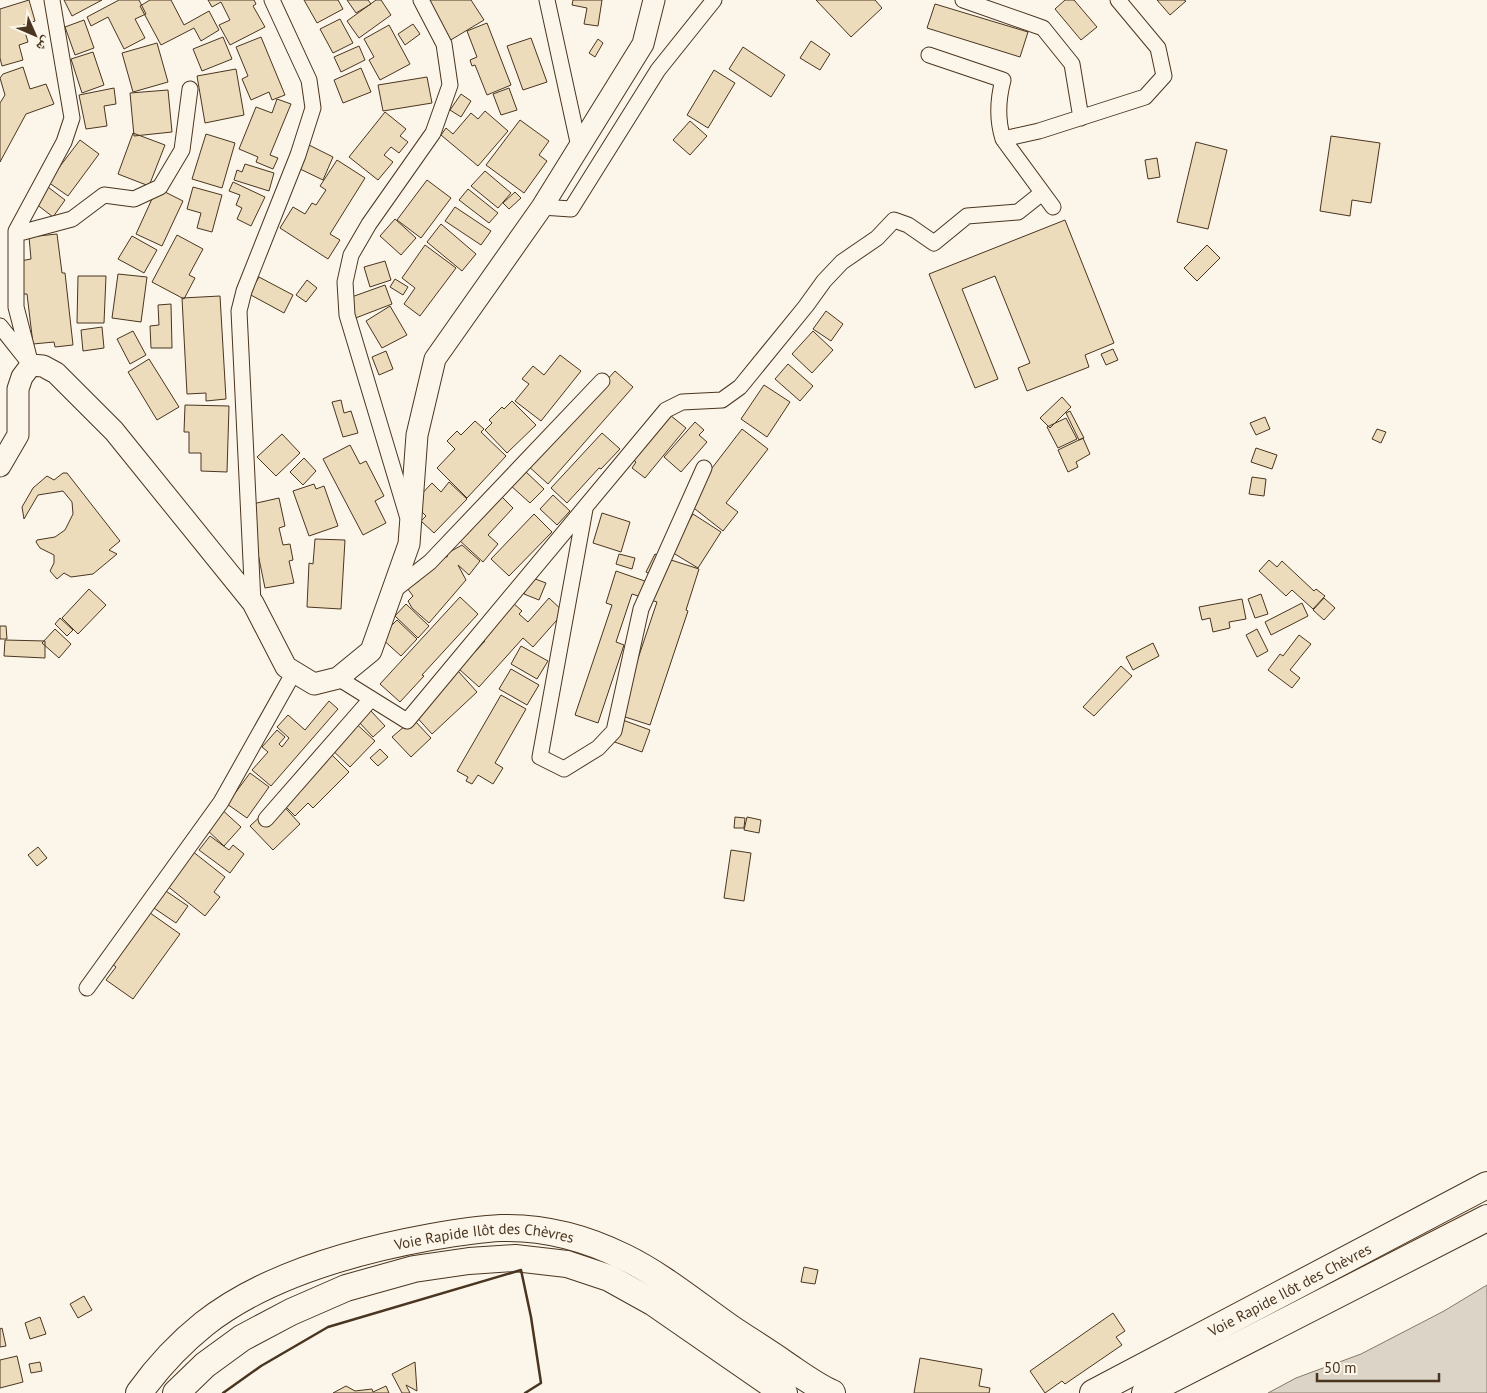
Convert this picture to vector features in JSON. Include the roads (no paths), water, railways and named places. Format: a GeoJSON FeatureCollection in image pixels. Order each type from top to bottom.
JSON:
{"type":"FeatureCollection","features":[{"type":"Feature","properties":{"kind":"highway","name":"Voie Rapide Ilôt des Chèvres"},"geometry":{"type":"LineString","coordinates":[[1093,1393],[1487,1186]]}},
{"type":"Feature","properties":{"kind":"highway","name":"Voie Rapide Ilôt des Chèvres"},"geometry":{"type":"LineString","coordinates":[[1145,1393],[1487,1218]]}},
{"type":"Feature","properties":{"kind":"highway","name":"Voie Rapide Ilôt des Chèvres"},"geometry":{"type":"LineString","coordinates":[[138,1393],[170,1354],[204,1324],[252,1293],[318,1265],[379,1247],[470,1231],[502,1228],[541,1231],[569,1236],[595,1244],[624,1257],[658,1275],[732,1329],[832,1393]]}},
{"type":"Feature","properties":{"kind":"highway","name":"Voie Rapide Ilôt des Chèvres"},"geometry":{"type":"LineString","coordinates":[[176,1393],[205,1365],[242,1338],[291,1312],[346,1288],[414,1270],[469,1261],[515,1258],[567,1264],[609,1278],[654,1303],[784,1393]]}},
{"type":"Feature","properties":{"kind":"street"},"geometry":{"type":"LineString","coordinates":[[31,365],[16,307],[16,234],[64,142],[72,118],[52,0]]}},
{"type":"Feature","properties":{"kind":"street"},"geometry":{"type":"LineString","coordinates":[[253,603],[239,311],[244,291],[298,155],[313,108],[309,80],[272,0]]}},
{"type":"Feature","properties":{"kind":"street"},"geometry":{"type":"LineString","coordinates":[[411,526],[347,315],[345,282],[351,255],[369,224],[433,134],[450,85],[444,44],[421,0]]}},
{"type":"Feature","properties":{"kind":"street"},"geometry":{"type":"LineString","coordinates":[[547,0],[579,147]]}},
{"type":"Feature","properties":{"kind":"street"},"geometry":{"type":"LineString","coordinates":[[0,326],[31,365],[43,366],[56,373],[114,431],[253,603],[286,667],[314,684],[338,678],[371,651],[409,544],[416,435],[435,359],[542,207],[643,44],[654,0]]}},
{"type":"Feature","properties":{"kind":"street"},"geometry":{"type":"LineString","coordinates":[[542,207],[571,209],[658,70],[714,0]]}},
{"type":"Feature","properties":{"kind":"street"},"geometry":{"type":"LineString","coordinates":[[963,0],[1043,28],[1072,64],[1081,118]]}},
{"type":"Feature","properties":{"kind":"street"},"geometry":{"type":"LineString","coordinates":[[1003,139],[1039,131],[1145,97],[1164,76],[1158,48],[1118,0]]}},
{"type":"Feature","properties":{"kind":"street"},"geometry":{"type":"LineString","coordinates":[[928,55],[1003,80],[1000,90],[998,125],[1003,139],[1053,207]]}},
{"type":"Feature","properties":{"kind":"street"},"geometry":{"type":"LineString","coordinates":[[16,234],[72,219],[104,195],[134,199],[160,187],[182,150],[190,89]]}},
{"type":"Feature","properties":{"kind":"street"},"geometry":{"type":"LineString","coordinates":[[338,678],[407,721],[666,410],[682,402],[722,400],[740,387],[824,281],[842,262],[877,238],[894,220],[908,225],[934,242],[967,216],[1018,212],[1042,192]]}},
{"type":"Feature","properties":{"kind":"street"},"geometry":{"type":"LineString","coordinates":[[0,466],[18,435],[18,389],[22,377],[31,365]]}},
{"type":"Feature","properties":{"kind":"street"},"geometry":{"type":"LineString","coordinates":[[393,591],[430,562],[602,381]]}},
{"type":"Feature","properties":{"kind":"street"},"geometry":{"type":"LineString","coordinates":[[586,507],[540,757],[564,769],[598,748],[614,731],[641,610],[704,468]]}},
{"type":"Feature","properties":{"kind":"street"},"geometry":{"type":"LineString","coordinates":[[87,988],[221,802],[294,672]]}},
{"type":"Feature","properties":{"kind":"street"},"geometry":{"type":"LineString","coordinates":[[266,819],[371,699]]}}]}
